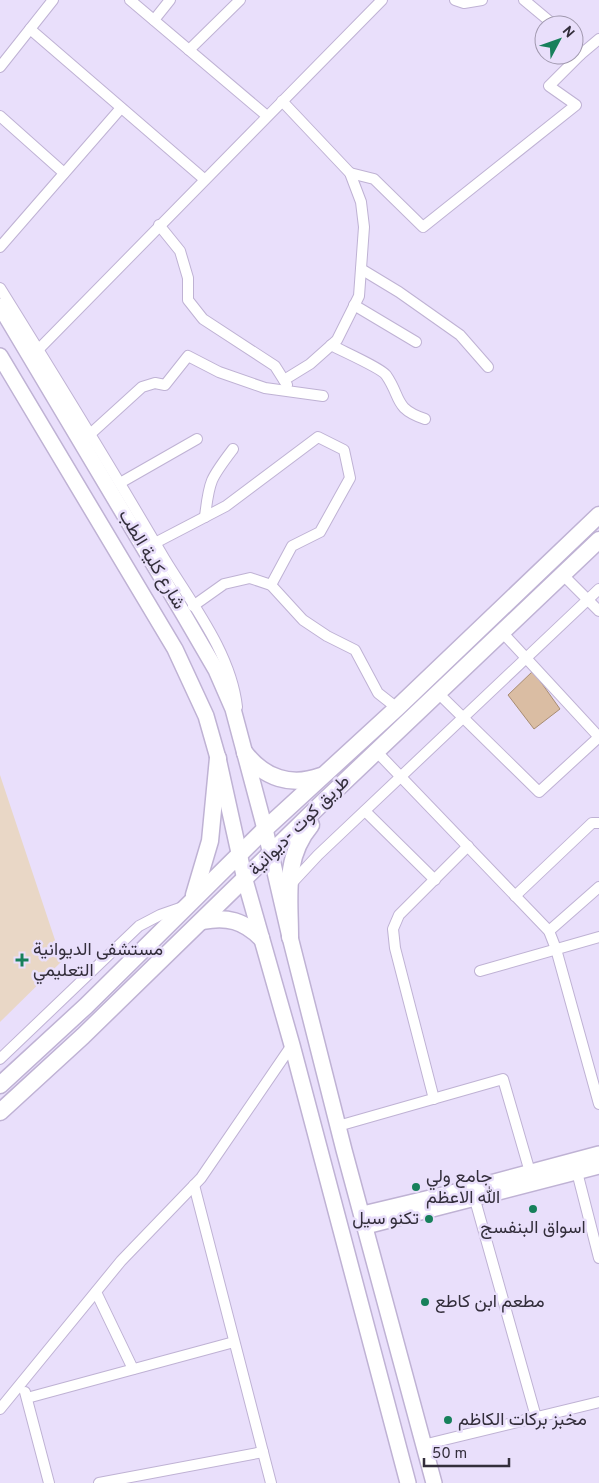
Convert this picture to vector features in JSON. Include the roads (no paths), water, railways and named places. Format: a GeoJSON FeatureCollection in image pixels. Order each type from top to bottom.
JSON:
{"type":"FeatureCollection","features":[{"type":"Feature","properties":{"kind":"main road","name":"شارع كلية الطب"},"geometry":{"type":"LineString","coordinates":[[0,306],[34,354],[86,438],[120,509],[216,670],[233,709],[265,829],[290,937],[344,1150],[434,1483]]}},
{"type":"Feature","properties":{"kind":"main road","name":"شارع كلية الطب"},"geometry":{"type":"LineString","coordinates":[[0,356],[187,670],[206,716],[218,758],[238,854],[292,1045],[408,1483]]}},
{"type":"Feature","properties":{"kind":"main road"},"geometry":{"type":"LineString","coordinates":[[99,523],[120,509]]}},
{"type":"Feature","properties":{"kind":"main road","name":"طريق كوت -ديوانية"},"geometry":{"type":"LineString","coordinates":[[0,1085],[86,1006],[238,854],[397,708],[599,515]]}},
{"type":"Feature","properties":{"kind":"main road","name":"طريق كوت -ديوانية"},"geometry":{"type":"LineString","coordinates":[[0,1112],[83,1036],[271,855],[321,804],[599,540]]}},
{"type":"Feature","properties":{"kind":"main road"},"geometry":{"type":"LineString","coordinates":[[246,754],[258,768],[283,780],[302,781],[321,776]]}},
{"type":"Feature","properties":{"kind":"main road"},"geometry":{"type":"LineString","coordinates":[[190,902],[210,841],[218,758]]}},
{"type":"Feature","properties":{"kind":"main road"},"geometry":{"type":"LineString","coordinates":[[290,937],[288,887],[292,856],[315,819],[321,804]]}},
{"type":"Feature","properties":{"kind":"main road"},"geometry":{"type":"LineString","coordinates":[[203,921],[228,919],[241,923],[261,938]]}},
{"type":"Feature","properties":{"kind":"main road"},"geometry":{"type":"LineString","coordinates":[[322,1156],[344,1150]]}},
{"type":"Feature","properties":{"kind":"main road"},"geometry":{"type":"LineString","coordinates":[[364,1220],[599,1154]]}},
{"type":"Feature","properties":{"kind":"main road"},"geometry":{"type":"LineString","coordinates":[[364,1220],[475,1200],[599,1166]]}},
{"type":"Feature","properties":{"kind":"main road"},"geometry":{"type":"LineString","coordinates":[[358,1293],[380,1288]]}},
{"type":"Feature","properties":{"kind":"street"},"geometry":{"type":"LineString","coordinates":[[0,67],[53,0]]}},
{"type":"Feature","properties":{"kind":"street"},"geometry":{"type":"LineString","coordinates":[[130,0],[267,116]]}},
{"type":"Feature","properties":{"kind":"street"},"geometry":{"type":"LineString","coordinates":[[154,20],[170,0]]}},
{"type":"Feature","properties":{"kind":"street"},"geometry":{"type":"LineString","coordinates":[[189,50],[240,0]]}},
{"type":"Feature","properties":{"kind":"street"},"geometry":{"type":"LineString","coordinates":[[0,288],[34,354],[382,0]]}},
{"type":"Feature","properties":{"kind":"street"},"geometry":{"type":"LineString","coordinates":[[455,0],[464,3],[482,0]]}},
{"type":"Feature","properties":{"kind":"street"},"geometry":{"type":"LineString","coordinates":[[524,0],[542,15]]}},
{"type":"Feature","properties":{"kind":"street"},"geometry":{"type":"LineString","coordinates":[[30,29],[204,179]]}},
{"type":"Feature","properties":{"kind":"street"},"geometry":{"type":"LineString","coordinates":[[584,48],[599,39]]}},
{"type":"Feature","properties":{"kind":"street"},"geometry":{"type":"LineString","coordinates":[[350,173],[374,179],[423,227],[576,105],[550,86],[567,65]]}},
{"type":"Feature","properties":{"kind":"street"},"geometry":{"type":"LineString","coordinates":[[282,101],[350,173],[360,202],[364,227],[359,296],[337,340],[310,364],[284,380]]}},
{"type":"Feature","properties":{"kind":"street"},"geometry":{"type":"LineString","coordinates":[[0,247],[121,108]]}},
{"type":"Feature","properties":{"kind":"street"},"geometry":{"type":"LineString","coordinates":[[0,116],[64,173]]}},
{"type":"Feature","properties":{"kind":"street"},"geometry":{"type":"LineString","coordinates":[[159,226],[180,251],[188,278],[188,300],[203,319],[275,366],[291,391]]}},
{"type":"Feature","properties":{"kind":"street"},"geometry":{"type":"LineString","coordinates":[[361,269],[400,292],[460,335],[488,368]]}},
{"type":"Feature","properties":{"kind":"street"},"geometry":{"type":"LineString","coordinates":[[354,305],[416,342]]}},
{"type":"Feature","properties":{"kind":"street"},"geometry":{"type":"LineString","coordinates":[[331,345],[385,374],[396,397],[408,412],[426,418]]}},
{"type":"Feature","properties":{"kind":"street"},"geometry":{"type":"LineString","coordinates":[[239,731],[234,687],[218,648],[120,483],[86,438],[142,387],[155,383],[165,384],[188,356],[219,372],[265,388],[323,396]]}},
{"type":"Feature","properties":{"kind":"street"},"geometry":{"type":"LineString","coordinates":[[155,542],[226,506],[318,438],[344,450],[350,478],[320,532],[292,546],[271,584]]}},
{"type":"Feature","properties":{"kind":"street"},"geometry":{"type":"LineString","coordinates":[[120,483],[198,439]]}},
{"type":"Feature","properties":{"kind":"street"},"geometry":{"type":"LineString","coordinates":[[205,517],[208,488],[212,476],[233,449]]}},
{"type":"Feature","properties":{"kind":"street"},"geometry":{"type":"LineString","coordinates":[[563,575],[599,611]]}},
{"type":"Feature","properties":{"kind":"street"},"geometry":{"type":"LineString","coordinates":[[193,606],[224,584],[250,578],[271,584],[303,620],[326,636],[355,650],[378,693],[397,708]]}},
{"type":"Feature","properties":{"kind":"street"},"geometry":{"type":"LineString","coordinates":[[288,887],[318,855],[599,589]]}},
{"type":"Feature","properties":{"kind":"street"},"geometry":{"type":"LineString","coordinates":[[438,693],[539,792],[599,737],[502,632]]}},
{"type":"Feature","properties":{"kind":"street"},"geometry":{"type":"LineString","coordinates":[[376,752],[549,931],[556,949],[599,1104]]}},
{"type":"Feature","properties":{"kind":"street"},"geometry":{"type":"LineString","coordinates":[[365,811],[434,880]]}},
{"type":"Feature","properties":{"kind":"street"},"geometry":{"type":"LineString","coordinates":[[515,896],[592,823],[599,823]]}},
{"type":"Feature","properties":{"kind":"street"},"geometry":{"type":"LineString","coordinates":[[434,1099],[395,948],[393,929],[399,915],[468,846]]}},
{"type":"Feature","properties":{"kind":"street"},"geometry":{"type":"LineString","coordinates":[[549,931],[599,887]]}},
{"type":"Feature","properties":{"kind":"street"},"geometry":{"type":"LineString","coordinates":[[0,1059],[139,926],[160,914],[190,902]]}},
{"type":"Feature","properties":{"kind":"street"},"geometry":{"type":"LineString","coordinates":[[480,971],[599,937]]}},
{"type":"Feature","properties":{"kind":"street"},"geometry":{"type":"LineString","coordinates":[[0,1409],[121,1262],[194,1186],[292,1045]]}},
{"type":"Feature","properties":{"kind":"street"},"geometry":{"type":"LineString","coordinates":[[338,1126],[504,1079],[530,1172]]}},
{"type":"Feature","properties":{"kind":"street"},"geometry":{"type":"LineString","coordinates":[[577,1172],[599,1258]]}},
{"type":"Feature","properties":{"kind":"street"},"geometry":{"type":"LineString","coordinates":[[194,1186],[271,1483]]}},
{"type":"Feature","properties":{"kind":"street"},"geometry":{"type":"LineString","coordinates":[[475,1200],[536,1418]]}},
{"type":"Feature","properties":{"kind":"street"},"geometry":{"type":"LineString","coordinates":[[96,1292],[134,1369]]}},
{"type":"Feature","properties":{"kind":"street"},"geometry":{"type":"LineString","coordinates":[[27,1398],[234,1342]]}},
{"type":"Feature","properties":{"kind":"street"},"geometry":{"type":"LineString","coordinates":[[23,1383],[49,1483]]}},
{"type":"Feature","properties":{"kind":"street"},"geometry":{"type":"LineString","coordinates":[[423,1445],[599,1402]]}},
{"type":"Feature","properties":{"kind":"street"},"geometry":{"type":"LineString","coordinates":[[99,1483],[263,1452]]}},
{"type":"Feature","properties":{"kind":"place","name":"مستشفى الديوانية التعليمي"},"geometry":{"type":"Point","coordinates":[22,960]}},
{"type":"Feature","properties":{"kind":"place","name":"جامع ولي الله الاعظم"},"geometry":{"type":"Point","coordinates":[416,1187]}},
{"type":"Feature","properties":{"kind":"place","name":"اسواق البنفسج"},"geometry":{"type":"Point","coordinates":[533,1209]}},
{"type":"Feature","properties":{"kind":"place","name":"تكنو سيل"},"geometry":{"type":"Point","coordinates":[429,1219]}},
{"type":"Feature","properties":{"kind":"place","name":"مطعم ابن كاطع"},"geometry":{"type":"Point","coordinates":[425,1302]}},
{"type":"Feature","properties":{"kind":"place","name":"مخبز بركات الكاظم"},"geometry":{"type":"Point","coordinates":[448,1420]}}]}
